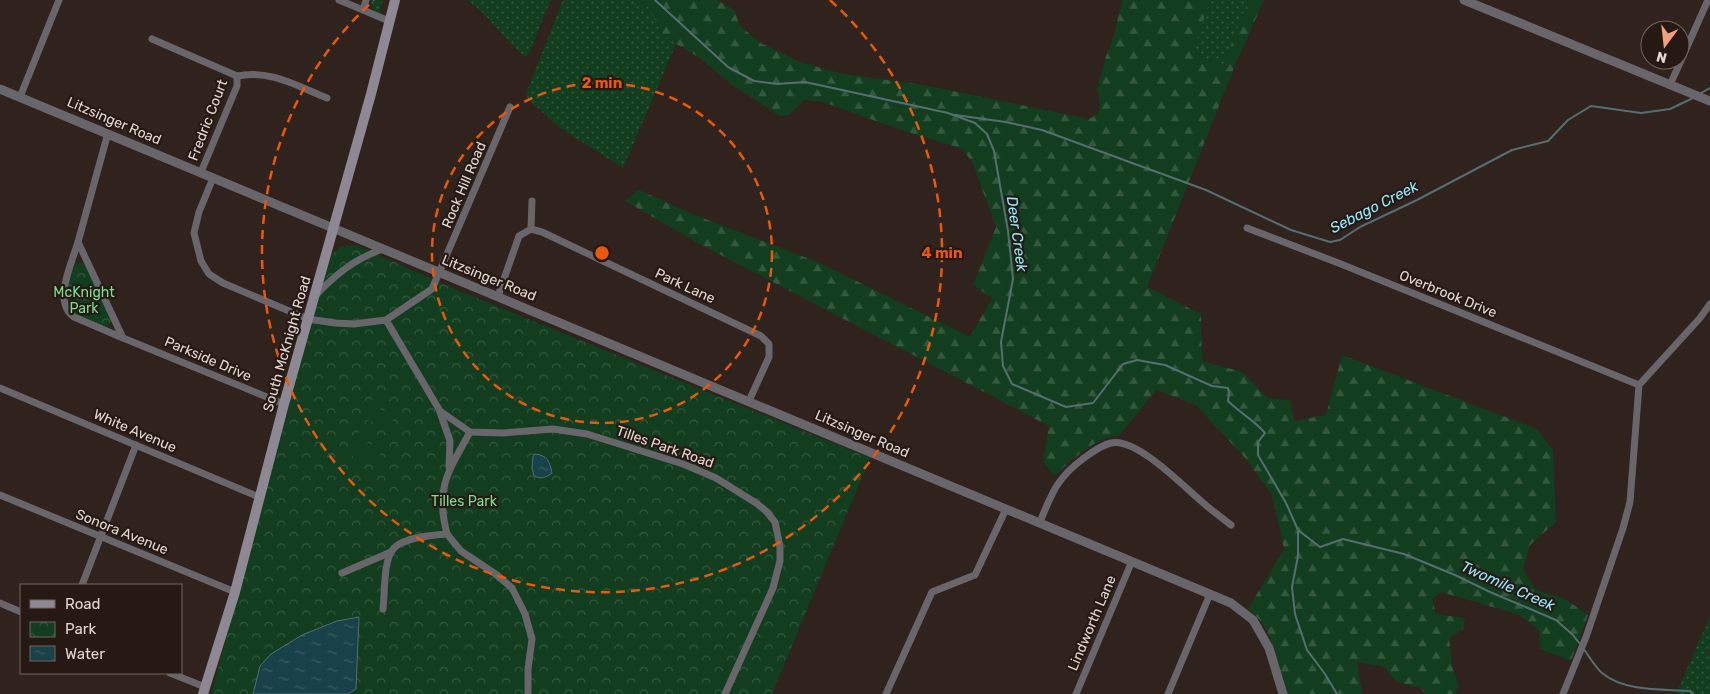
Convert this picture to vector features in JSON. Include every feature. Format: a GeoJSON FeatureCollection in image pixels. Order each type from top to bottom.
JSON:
{"type":"FeatureCollection","features":[{"type":"Feature","properties":{"kind":"main road","name":"South McKnight Road"},"geometry":{"type":"LineString","coordinates":[[204,690],[235,592],[284,404],[371,94],[395,0]]}},
{"type":"Feature","properties":{"kind":"street"},"geometry":{"type":"LineString","coordinates":[[20,97],[59,0]]}},
{"type":"Feature","properties":{"kind":"street"},"geometry":{"type":"LineString","coordinates":[[339,0],[389,21]]}},
{"type":"Feature","properties":{"kind":"street"},"geometry":{"type":"LineString","coordinates":[[363,10],[366,0]]}},
{"type":"Feature","properties":{"kind":"street"},"geometry":{"type":"LineString","coordinates":[[1464,0],[1710,101]]}},
{"type":"Feature","properties":{"kind":"street"},"geometry":{"type":"LineString","coordinates":[[1670,85],[1708,0]]}},
{"type":"Feature","properties":{"kind":"street","name":"Fredric Court"},"geometry":{"type":"LineString","coordinates":[[152,39],[237,76],[250,74],[268,75],[327,98]]}},
{"type":"Feature","properties":{"kind":"street","name":"Fredric Court"},"geometry":{"type":"LineString","coordinates":[[201,172],[237,86],[237,76]]}},
{"type":"Feature","properties":{"kind":"street","name":"Litzsinger Road"},"geometry":{"type":"LineString","coordinates":[[0,89],[1231,603],[1253,620],[1269,648],[1283,694]]}},
{"type":"Feature","properties":{"kind":"street","name":"Rock Hill Road"},"geometry":{"type":"LineString","coordinates":[[440,272],[510,107]]}},
{"type":"Feature","properties":{"kind":"street","name":"Parkside Drive"},"geometry":{"type":"LineString","coordinates":[[108,134],[63,294],[68,312],[74,317],[123,338],[284,404]]}},
{"type":"Feature","properties":{"kind":"street"},"geometry":{"type":"LineString","coordinates":[[213,178],[199,212],[194,233],[201,260],[209,274],[223,283],[308,319],[354,324],[386,320],[432,289],[440,272]]}},
{"type":"Feature","properties":{"kind":"street"},"geometry":{"type":"LineString","coordinates":[[498,296],[519,236],[531,229],[532,201]]}},
{"type":"Feature","properties":{"kind":"street","name":"Overbrook Drive"},"geometry":{"type":"LineString","coordinates":[[1247,228],[1639,385]]}},
{"type":"Feature","properties":{"kind":"street","name":"Park Lane"},"geometry":{"type":"LineString","coordinates":[[531,229],[542,232],[758,334],[772,343],[769,357],[749,401]]}},
{"type":"Feature","properties":{"kind":"street"},"geometry":{"type":"LineString","coordinates":[[78,242],[123,338]]}},
{"type":"Feature","properties":{"kind":"street"},"geometry":{"type":"LineString","coordinates":[[314,297],[337,273],[349,264],[372,252],[383,249]]}},
{"type":"Feature","properties":{"kind":"street"},"geometry":{"type":"LineString","coordinates":[[1563,694],[1586,637],[1630,502],[1639,385],[1700,318],[1710,304]]}},
{"type":"Feature","properties":{"kind":"street"},"geometry":{"type":"LineString","coordinates":[[386,320],[440,411],[450,441],[449,470]]}},
{"type":"Feature","properties":{"kind":"street","name":"White Avenue"},"geometry":{"type":"LineString","coordinates":[[0,388],[259,497]]}},
{"type":"Feature","properties":{"kind":"street"},"geometry":{"type":"LineString","coordinates":[[440,411],[470,432],[449,470],[442,493],[442,514],[447,534],[461,551],[497,575],[512,588],[525,614],[532,639],[528,669],[528,694]]}},
{"type":"Feature","properties":{"kind":"street","name":"Tilles Park Road"},"geometry":{"type":"LineString","coordinates":[[470,432],[503,433],[554,429],[587,434],[683,464],[716,478],[766,511],[774,522],[780,547],[780,561],[773,588],[725,694]]}},
{"type":"Feature","properties":{"kind":"street"},"geometry":{"type":"LineString","coordinates":[[1040,522],[1052,491],[1060,479],[1088,455],[1112,442],[1128,444],[1162,465],[1201,501],[1231,525]]}},
{"type":"Feature","properties":{"kind":"street"},"geometry":{"type":"LineString","coordinates":[[82,584],[136,445]]}},
{"type":"Feature","properties":{"kind":"street","name":"Sonora Avenue"},"geometry":{"type":"LineString","coordinates":[[0,495],[235,592]]}},
{"type":"Feature","properties":{"kind":"street"},"geometry":{"type":"LineString","coordinates":[[886,694],[932,592],[975,575],[1006,509]]}},
{"type":"Feature","properties":{"kind":"street"},"geometry":{"type":"LineString","coordinates":[[342,573],[391,552],[400,543],[447,534]]}},
{"type":"Feature","properties":{"kind":"street"},"geometry":{"type":"LineString","coordinates":[[384,609],[387,567],[391,552]]}},
{"type":"Feature","properties":{"kind":"street","name":"Lindworth Lane"},"geometry":{"type":"LineString","coordinates":[[1076,694],[1132,562]]}},
{"type":"Feature","properties":{"kind":"street"},"geometry":{"type":"LineString","coordinates":[[1168,694],[1210,594]]}},
{"type":"Feature","properties":{"kind":"street"},"geometry":{"type":"LineString","coordinates":[[0,603],[20,612]]}},
{"type":"Feature","properties":{"kind":"street"},"geometry":{"type":"LineString","coordinates":[[172,674],[204,690]]}},
{"type":"Feature","properties":{"kind":"green space"},"geometry":{"type":"Polygon","coordinates":[[[371,0],[383,0],[379,13],[372,8],[371,0]]]}},
{"type":"Feature","properties":{"kind":"green space"},"geometry":{"type":"Polygon","coordinates":[[[467,0],[551,0],[528,56],[523,56],[480,10],[467,0]]]}},
{"type":"Feature","properties":{"kind":"green space"},"geometry":{"type":"Polygon","coordinates":[[[563,0],[635,0],[650,8],[662,34],[676,44],[623,168],[560,128],[528,99],[526,93],[563,0]]]}},
{"type":"Feature","properties":{"kind":"green space"},"geometry":{"type":"Polygon","coordinates":[[[635,0],[717,0],[734,10],[740,26],[761,43],[800,62],[843,74],[924,85],[1089,119],[1099,113],[1100,105],[1097,87],[1114,34],[1121,0],[1210,0],[1193,53],[1223,65],[1249,0],[1264,0],[1234,68],[1147,287],[1201,314],[1202,361],[1242,372],[1268,398],[1290,400],[1294,421],[1326,415],[1342,355],[1537,429],[1553,450],[1556,522],[1530,545],[1523,570],[1536,590],[1565,599],[1588,615],[1571,661],[1540,649],[1539,631],[1520,615],[1441,592],[1432,599],[1436,614],[1465,618],[1463,629],[1449,638],[1452,666],[1459,686],[1455,694],[1426,694],[1420,688],[1396,682],[1384,667],[1357,662],[1362,694],[1287,694],[1269,635],[1260,620],[1248,609],[1284,549],[1272,495],[1245,458],[1196,405],[1156,390],[1119,436],[1101,440],[1092,445],[1054,476],[1043,461],[1049,426],[696,242],[625,201],[639,190],[690,213],[820,263],[970,337],[992,298],[973,285],[996,227],[973,164],[963,149],[901,130],[823,102],[804,100],[789,115],[779,116],[732,85],[700,58],[662,34],[650,8],[635,0]]]}},
{"type":"Feature","properties":{"kind":"green space"},"geometry":{"type":"Polygon","coordinates":[[[1210,0],[1249,0],[1223,65],[1192,53],[1210,0]]]}},
{"type":"Feature","properties":{"kind":"green space","name":"Tilles Park"},"geometry":{"type":"Polygon","coordinates":[[[356,245],[457,290],[870,458],[772,694],[211,694],[288,411],[305,330],[329,257],[340,247],[356,245]]]}},
{"type":"Feature","properties":{"kind":"green space","name":"McKnight Park"},"geometry":{"type":"Polygon","coordinates":[[[78,263],[86,266],[112,321],[106,327],[87,321],[75,313],[67,302],[67,285],[74,266],[78,263]]]}},
{"type":"Feature","properties":{"kind":"green space"},"geometry":{"type":"Polygon","coordinates":[[[374,395],[384,399],[375,423],[365,419],[374,395]]]}},
{"type":"Feature","properties":{"kind":"green space"},"geometry":{"type":"Polygon","coordinates":[[[388,401],[399,405],[390,429],[379,425],[388,401]]]}},
{"type":"Feature","properties":{"kind":"green space"},"geometry":{"type":"Polygon","coordinates":[[[359,432],[370,436],[361,460],[350,455],[359,432]]]}},
{"type":"Feature","properties":{"kind":"green space"},"geometry":{"type":"Polygon","coordinates":[[[374,438],[385,442],[375,466],[365,461],[374,438]]]}},
{"type":"Feature","properties":{"kind":"green space"},"geometry":{"type":"Polygon","coordinates":[[[1710,616],[1710,694],[1676,694],[1710,616]]]}},
{"type":"Feature","properties":{"kind":"water"},"geometry":{"type":"Polygon","coordinates":[[[535,454],[547,460],[552,473],[548,476],[539,478],[534,476],[532,468],[533,456],[535,454]]]}},
{"type":"Feature","properties":{"kind":"water"},"geometry":{"type":"Polygon","coordinates":[[[359,617],[356,689],[348,694],[253,694],[260,666],[271,654],[302,635],[337,621],[359,617]]]}},
{"type":"Feature","properties":{"kind":"waterway","name":"Deer Creek"},"geometry":{"type":"LineString","coordinates":[[655,0],[728,67],[754,81],[777,84],[805,82],[948,113],[975,123],[987,134],[994,151],[1008,231],[1013,279],[1001,342],[1003,366],[1012,384],[1066,407],[1093,403],[1123,364],[1137,360],[1165,365],[1212,386],[1228,388],[1228,401],[1257,424],[1265,433],[1258,442],[1258,455],[1286,503],[1298,530],[1298,556],[1292,587],[1295,614],[1307,650],[1337,694]]}},
{"type":"Feature","properties":{"kind":"waterway","name":"Sebago Creek"},"geometry":{"type":"LineString","coordinates":[[1701,93],[1710,88]]}},
{"type":"Feature","properties":{"kind":"waterway","name":"Sebago Creek"},"geometry":{"type":"LineString","coordinates":[[955,115],[1006,122],[1042,130],[1206,190],[1291,230],[1330,242],[1340,240],[1360,227],[1417,200],[1512,150],[1548,141],[1568,120],[1591,106],[1641,113],[1670,109],[1693,98]]}},
{"type":"Feature","properties":{"kind":"waterway","name":"Twomile Creek"},"geometry":{"type":"LineString","coordinates":[[1298,530],[1320,547],[1343,539],[1404,554],[1556,620],[1580,644]]}},
{"type":"Feature","properties":{"kind":"waterway","name":"Twomile Creek"},"geometry":{"type":"LineString","coordinates":[[1583,648],[1594,665],[1602,673],[1622,684],[1633,687],[1690,691],[1693,694]]}}]}
